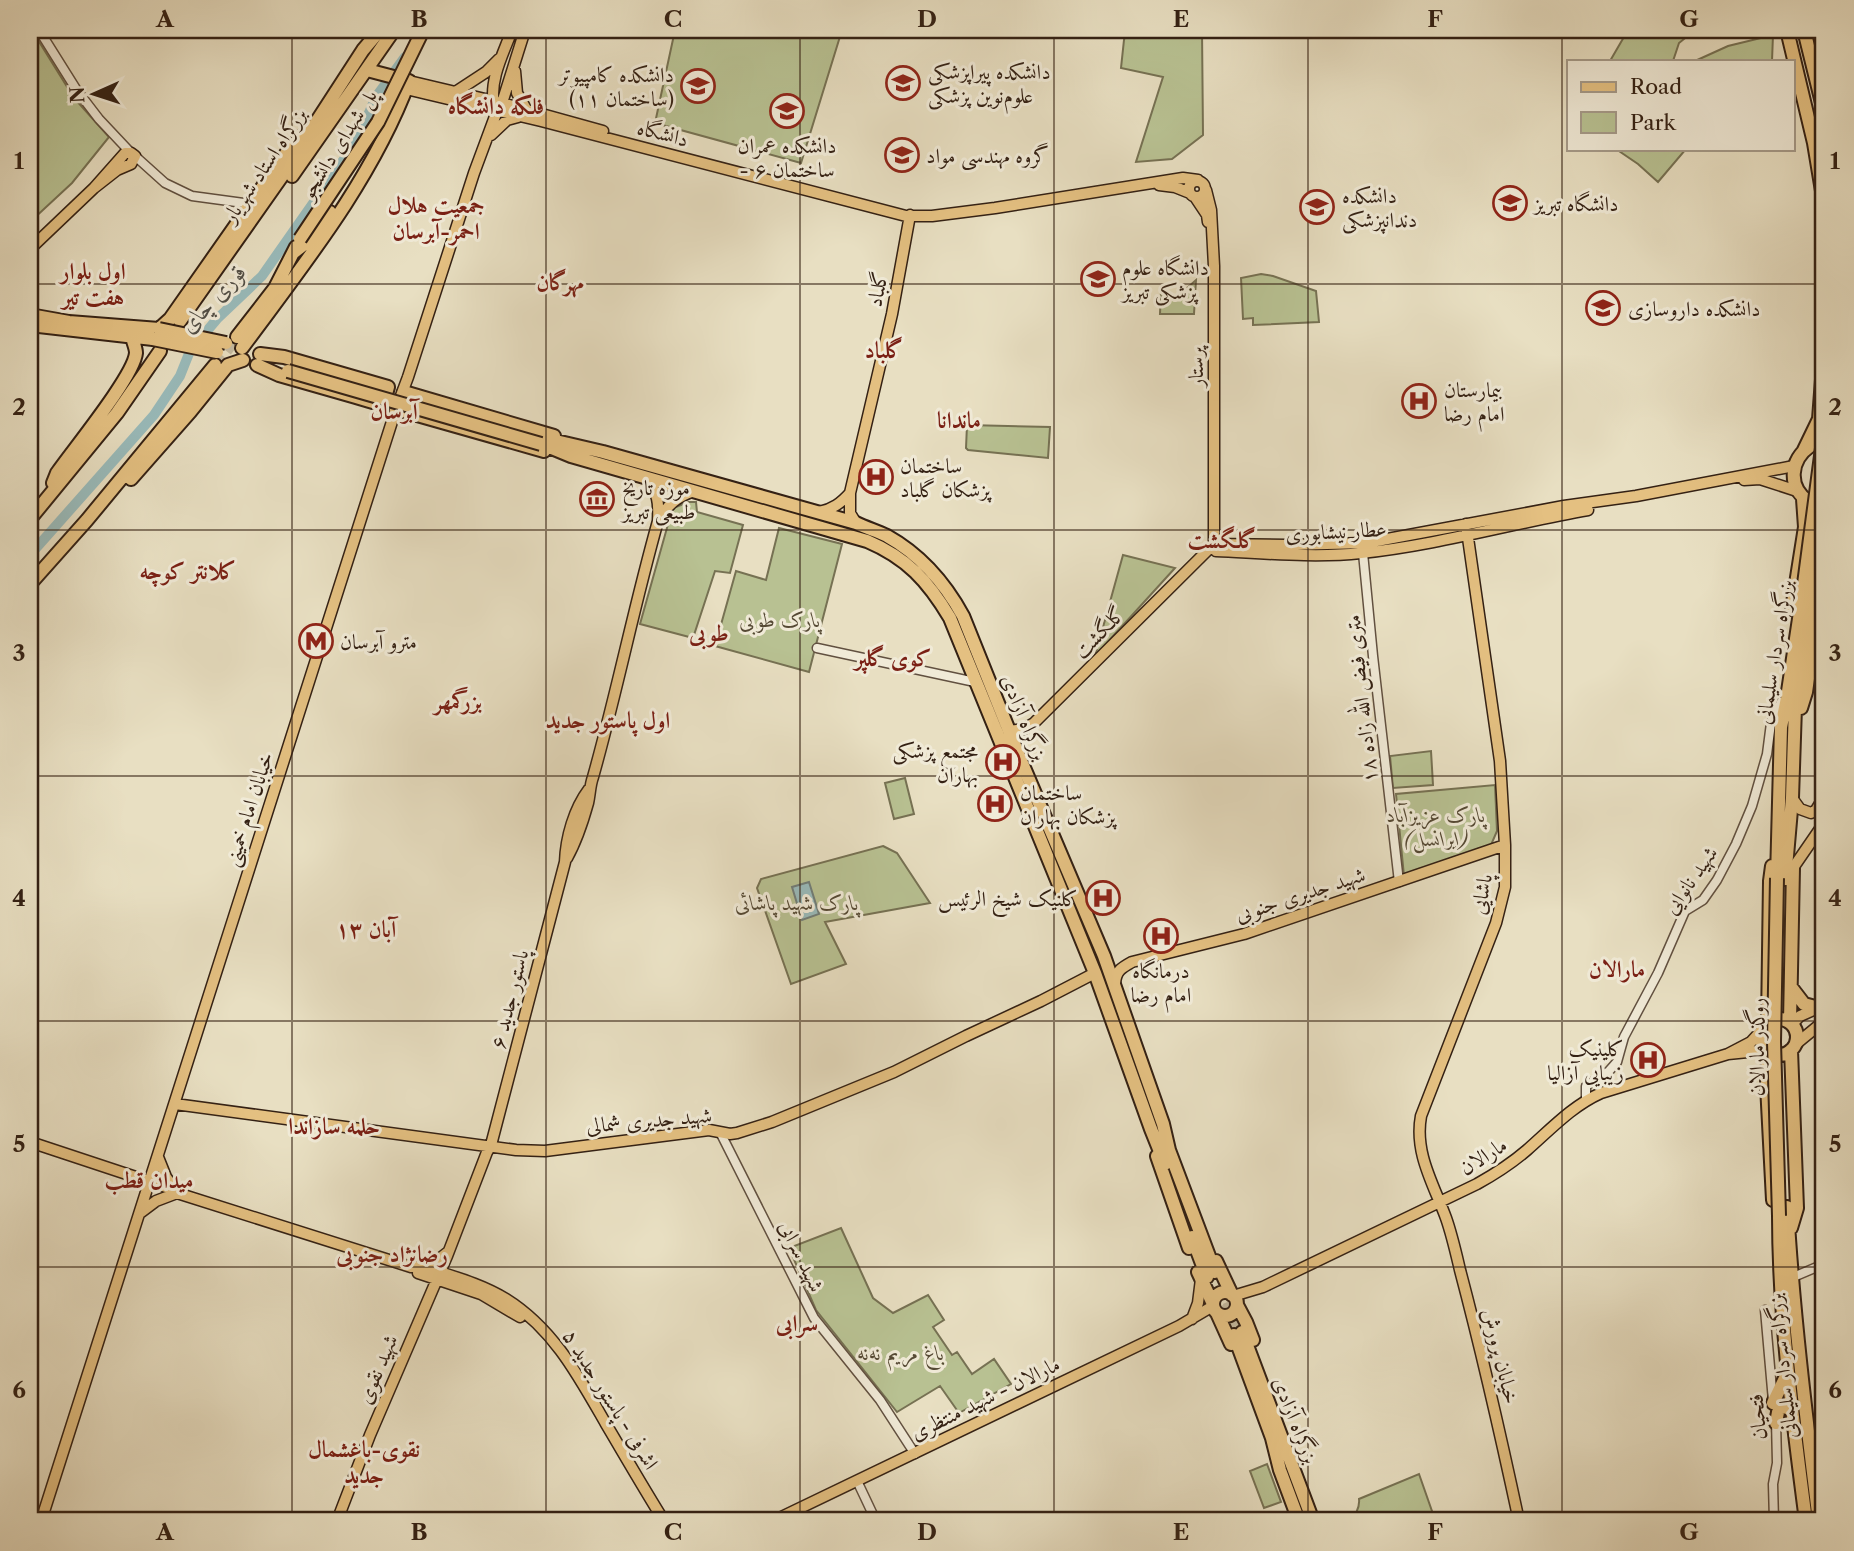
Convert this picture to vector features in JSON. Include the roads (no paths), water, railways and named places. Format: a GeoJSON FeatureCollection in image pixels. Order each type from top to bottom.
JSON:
{"type":"FeatureCollection","features":[{"type":"Feature","properties":{"kind":"highway"},"geometry":{"type":"LineString","coordinates":[[363,50],[372,30]]}},
{"type":"Feature","properties":{"kind":"highway","name":"بزرگراه استاد شهریار"},"geometry":{"type":"LineString","coordinates":[[180,321],[294,159],[363,50],[380,30]]}},
{"type":"Feature","properties":{"kind":"highway"},"geometry":{"type":"LineString","coordinates":[[205,286],[228,264],[316,144],[394,30]]}},
{"type":"Feature","properties":{"kind":"highway","name":"پل شهدای دانشجو"},"geometry":{"type":"LineString","coordinates":[[293,253],[299,239],[378,122],[423,30]]}},
{"type":"Feature","properties":{"kind":"highway"},"geometry":{"type":"LineString","coordinates":[[1787,30],[1814,143],[1824,203]]}},
{"type":"Feature","properties":{"kind":"highway"},"geometry":{"type":"LineString","coordinates":[[1804,30],[1824,111]]}},
{"type":"Feature","properties":{"kind":"highway"},"geometry":{"type":"LineString","coordinates":[[30,584],[88,520],[307,260],[362,177],[384,137],[407,85],[367,69]]}},
{"type":"Feature","properties":{"kind":"highway"},"geometry":{"type":"LineString","coordinates":[[30,325],[131,337],[156,334],[170,319],[290,148],[315,124]]}},
{"type":"Feature","properties":{"kind":"highway"},"geometry":{"type":"LineString","coordinates":[[88,520],[145,464],[228,365],[230,351],[275,288],[293,253],[307,242],[384,137]]}},
{"type":"Feature","properties":{"kind":"highway"},"geometry":{"type":"LineString","coordinates":[[30,315],[156,334],[258,359],[284,357],[388,387],[383,405],[279,375],[258,359]]}},
{"type":"Feature","properties":{"kind":"highway"},"geometry":{"type":"LineString","coordinates":[[47,499],[57,473],[111,400],[134,363],[136,351],[131,337]]}},
{"type":"Feature","properties":{"kind":"highway"},"geometry":{"type":"LineString","coordinates":[[30,519],[117,413],[160,351]]}},
{"type":"Feature","properties":{"kind":"highway"},"geometry":{"type":"LineString","coordinates":[[1781,727],[1780,689],[1805,527],[1800,495],[1794,483],[1794,466],[1821,422],[1824,353]]}},
{"type":"Feature","properties":{"kind":"highway","name":"بزرگراه آزادی"},"geometry":{"type":"LineString","coordinates":[[258,359],[829,521],[906,562],[936,595],[950,618],[1157,1126]]}},
{"type":"Feature","properties":{"kind":"highway"},"geometry":{"type":"LineString","coordinates":[[356,397],[362,397],[365,393],[367,384],[363,380]]}},
{"type":"Feature","properties":{"kind":"highway"},"geometry":{"type":"LineString","coordinates":[[404,392],[543,432],[572,450]]}},
{"type":"Feature","properties":{"kind":"highway"},"geometry":{"type":"LineString","coordinates":[[396,409],[538,450],[572,450]]}},
{"type":"Feature","properties":{"kind":"highway"},"geometry":{"type":"LineString","coordinates":[[461,428],[458,416],[466,410]]}},
{"type":"Feature","properties":{"kind":"highway","name":"بزرگراه سردار سلیمانی"},"geometry":{"type":"LineString","coordinates":[[1783,852],[1792,798],[1795,707],[1824,433]]}},
{"type":"Feature","properties":{"kind":"highway"},"geometry":{"type":"LineString","coordinates":[[1804,450],[1824,442]]}},
{"type":"Feature","properties":{"kind":"highway","name":"بزرگراه آزادی"},"geometry":{"type":"LineString","coordinates":[[572,450],[646,478],[829,521],[856,523],[884,534],[902,545],[921,560],[951,595],[976,648],[1115,983],[1157,1126],[1158,1159],[1207,1279],[1214,1308],[1224,1326],[1299,1521]]}},
{"type":"Feature","properties":{"kind":"highway"},"geometry":{"type":"LineString","coordinates":[[1800,495],[1811,504],[1824,507]]}},
{"type":"Feature","properties":{"kind":"highway","name":"بزرگراه سردار سلیمانی"},"geometry":{"type":"LineString","coordinates":[[1785,875],[1781,727],[1824,507]]}},
{"type":"Feature","properties":{"kind":"highway"},"geometry":{"type":"LineString","coordinates":[[1805,527],[1811,523],[1824,523]]}},
{"type":"Feature","properties":{"kind":"highway"},"geometry":{"type":"LineString","coordinates":[[1795,728],[1807,692],[1824,570]]}},
{"type":"Feature","properties":{"kind":"highway"},"geometry":{"type":"LineString","coordinates":[[1783,852],[1791,1023],[1797,1033],[1793,1082],[1797,1208],[1784,1238]]}},
{"type":"Feature","properties":{"kind":"highway"},"geometry":{"type":"LineString","coordinates":[[1783,852],[1772,866],[1770,881],[1768,984],[1762,1040],[1768,1050],[1775,1054],[1781,1055],[1794,1047]]}},
{"type":"Feature","properties":{"kind":"highway","name":"روگذر مارالان"},"geometry":{"type":"LineString","coordinates":[[1783,1212],[1774,1052],[1785,875]]}},
{"type":"Feature","properties":{"kind":"highway"},"geometry":{"type":"LineString","coordinates":[[1768,984],[1782,990],[1791,986]]}},
{"type":"Feature","properties":{"kind":"highway"},"geometry":{"type":"LineString","coordinates":[[1791,986],[1804,1004],[1822,1007]]}},
{"type":"Feature","properties":{"kind":"highway"},"geometry":{"type":"LineString","coordinates":[[1765,1026],[1779,1018],[1791,1023]]}},
{"type":"Feature","properties":{"kind":"highway"},"geometry":{"type":"LineString","coordinates":[[1768,1050],[1767,1085],[1774,1217],[1784,1238]]}},
{"type":"Feature","properties":{"kind":"highway"},"geometry":{"type":"LineString","coordinates":[[1767,1085],[1781,1078],[1793,1082]]}},
{"type":"Feature","properties":{"kind":"highway"},"geometry":{"type":"LineString","coordinates":[[1157,1126],[1175,1146],[1213,1251],[1258,1353],[1288,1437],[1295,1470]]}},
{"type":"Feature","properties":{"kind":"highway","name":"بزرگراه سردار سلیمانی"},"geometry":{"type":"LineString","coordinates":[[1783,1212],[1788,1372],[1806,1521]]}},
{"type":"Feature","properties":{"kind":"highway","name":"بزرگراه سردار سلیمانی"},"geometry":{"type":"LineString","coordinates":[[1784,1238],[1791,1278],[1803,1398],[1819,1477],[1819,1521]]}},
{"type":"Feature","properties":{"kind":"highway"},"geometry":{"type":"LineString","coordinates":[[1207,1279],[1213,1292],[1220,1290],[1226,1281]]}},
{"type":"Feature","properties":{"kind":"highway"},"geometry":{"type":"LineString","coordinates":[[1226,1292],[1236,1303],[1234,1312],[1229,1316],[1223,1316],[1214,1308],[1215,1298],[1220,1293],[1226,1292]]}},
{"type":"Feature","properties":{"kind":"highway"},"geometry":{"type":"LineString","coordinates":[[1224,1326],[1236,1303]]}},
{"type":"Feature","properties":{"kind":"highway","name":"بزرگراه آزادی"},"geometry":{"type":"LineString","coordinates":[[1280,1470],[1238,1334],[1295,1470],[1313,1521]]}},
{"type":"Feature","properties":{"kind":"highway"},"geometry":{"type":"LineString","coordinates":[[1773,1403],[1788,1372]]}},
{"type":"Feature","properties":{"kind":"highway"},"geometry":{"type":"LineString","coordinates":[[1776,1423],[1781,1408],[1786,1407],[1792,1411]]}},
{"type":"Feature","properties":{"kind":"main road"},"geometry":{"type":"LineString","coordinates":[[498,105],[493,92],[512,30]]}},
{"type":"Feature","properties":{"kind":"main road"},"geometry":{"type":"LineString","coordinates":[[498,105],[525,30]]}},
{"type":"Feature","properties":{"kind":"main road"},"geometry":{"type":"LineString","coordinates":[[454,93],[486,72],[502,57]]}},
{"type":"Feature","properties":{"kind":"main road"},"geometry":{"type":"LineString","coordinates":[[498,69],[503,74],[513,68]]}},
{"type":"Feature","properties":{"kind":"main road"},"geometry":{"type":"LineString","coordinates":[[486,141],[507,120],[523,113],[513,68]]}},
{"type":"Feature","properties":{"kind":"main road","name":"دانشگاه"},"geometry":{"type":"LineString","coordinates":[[407,85],[454,93],[906,216],[932,216],[985,209],[1184,178],[1198,180]]}},
{"type":"Feature","properties":{"kind":"main road","name":"دانشگاه"},"geometry":{"type":"LineString","coordinates":[[407,85],[498,105]]}},
{"type":"Feature","properties":{"kind":"main road","name":"خیابان امام خمینی"},"geometry":{"type":"LineString","coordinates":[[41,1521],[396,409],[404,392],[498,105]]}},
{"type":"Feature","properties":{"kind":"main road"},"geometry":{"type":"LineString","coordinates":[[30,249],[118,165],[125,153],[133,155]]}},
{"type":"Feature","properties":{"kind":"main road"},"geometry":{"type":"LineString","coordinates":[[1198,180],[1205,184],[1206,190],[1201,196],[1192,195],[1189,185],[1198,180]]}},
{"type":"Feature","properties":{"kind":"main road","name":"دانشگاه"},"geometry":{"type":"LineString","coordinates":[[1152,184],[1175,187],[1192,195]]}},
{"type":"Feature","properties":{"kind":"main road","name":"پرستار"},"geometry":{"type":"LineString","coordinates":[[1206,190],[1211,209],[1214,280],[1211,546]]}},
{"type":"Feature","properties":{"kind":"main road","name":"پرستار"},"geometry":{"type":"LineString","coordinates":[[1192,195],[1207,215],[1210,266],[1211,546]]}},
{"type":"Feature","properties":{"kind":"main road","name":"گلباد"},"geometry":{"type":"LineString","coordinates":[[850,493],[892,314],[910,215]]}},
{"type":"Feature","properties":{"kind":"main road","name":"عطار نیشابوری"},"geometry":{"type":"LineString","coordinates":[[1211,546],[1366,543],[1794,466]]}},
{"type":"Feature","properties":{"kind":"main road","name":"پاستور جدید ۶"},"geometry":{"type":"LineString","coordinates":[[491,1145],[565,862],[573,848],[589,801],[589,789],[658,521],[659,503],[656,490],[646,478]]}},
{"type":"Feature","properties":{"kind":"main road","name":"عطار نیشابوری"},"geometry":{"type":"LineString","coordinates":[[1211,546],[1214,551],[1363,553],[1467,536],[1563,514],[1748,479],[1760,479],[1800,495]]}},
{"type":"Feature","properties":{"kind":"main road","name":"پاستور جدید ۶"},"geometry":{"type":"LineString","coordinates":[[658,521],[667,506],[679,496],[695,490]]}},
{"type":"Feature","properties":{"kind":"main road"},"geometry":{"type":"LineString","coordinates":[[829,521],[832,509],[850,493]]}},
{"type":"Feature","properties":{"kind":"main road"},"geometry":{"type":"LineString","coordinates":[[850,493],[850,513],[856,523]]}},
{"type":"Feature","properties":{"kind":"main road","name":"پاشایی"},"geometry":{"type":"LineString","coordinates":[[1439,1203],[1431,1186],[1420,1147],[1420,1116],[1496,923],[1505,887],[1500,761],[1466,524]]}},
{"type":"Feature","properties":{"kind":"main road","name":"گلگشت"},"geometry":{"type":"LineString","coordinates":[[1009,731],[1024,729],[1034,723],[1211,546]]}},
{"type":"Feature","properties":{"kind":"main road"},"geometry":{"type":"LineString","coordinates":[[1792,798],[1800,809],[1811,813],[1824,797]]}},
{"type":"Feature","properties":{"kind":"main road"},"geometry":{"type":"LineString","coordinates":[[1785,875],[1824,823]]}},
{"type":"Feature","properties":{"kind":"main road","name":"شهید جدیری جنوبی"},"geometry":{"type":"LineString","coordinates":[[1115,983],[1116,973],[1132,962],[1244,934],[1505,845]]}},
{"type":"Feature","properties":{"kind":"main road","name":"شهید جدیری شمالی"},"geometry":{"type":"LineString","coordinates":[[174,1104],[516,1150],[545,1151],[709,1130],[730,1134],[772,1122],[887,1075],[1095,973]]}},
{"type":"Feature","properties":{"kind":"main road"},"geometry":{"type":"LineString","coordinates":[[1791,1023],[1822,1007],[1824,1021],[1794,1047]]}},
{"type":"Feature","properties":{"kind":"main road"},"geometry":{"type":"LineString","coordinates":[[1728,1054],[1751,1042],[1765,1026]]}},
{"type":"Feature","properties":{"kind":"main road"},"geometry":{"type":"LineString","coordinates":[[1728,1054],[1768,1050]]}},
{"type":"Feature","properties":{"kind":"main road","name":"مارالان"},"geometry":{"type":"LineString","coordinates":[[1236,1303],[1254,1291],[1477,1184],[1507,1166],[1586,1100],[1627,1084],[1728,1054]]}},
{"type":"Feature","properties":{"kind":"main road"},"geometry":{"type":"LineString","coordinates":[[30,1145],[441,1277]]}},
{"type":"Feature","properties":{"kind":"main road"},"geometry":{"type":"LineString","coordinates":[[441,1277],[491,1145]]}},
{"type":"Feature","properties":{"kind":"main road"},"geometry":{"type":"LineString","coordinates":[[441,1277],[487,1173],[492,1154],[491,1145]]}},
{"type":"Feature","properties":{"kind":"main road"},"geometry":{"type":"LineString","coordinates":[[158,1156],[175,1192]]}},
{"type":"Feature","properties":{"kind":"main road"},"geometry":{"type":"LineString","coordinates":[[140,1213],[148,1205],[175,1192]]}},
{"type":"Feature","properties":{"kind":"main road","name":"خیابان پرورش"},"geometry":{"type":"LineString","coordinates":[[1439,1203],[1453,1244],[1489,1381],[1518,1521]]}},
{"type":"Feature","properties":{"kind":"main road"},"geometry":{"type":"LineString","coordinates":[[417,1269],[441,1259],[449,1252]]}},
{"type":"Feature","properties":{"kind":"main road"},"geometry":{"type":"LineString","coordinates":[[417,1269],[432,1298],[444,1290],[462,1287]]}},
{"type":"Feature","properties":{"kind":"main road","name":"اشرفی - پاستور جدید ۵"},"geometry":{"type":"LineString","coordinates":[[441,1277],[512,1311],[546,1341],[559,1357],[657,1521]]}},
{"type":"Feature","properties":{"kind":"main road","name":"اشرفی - پاستور جدید ۵"},"geometry":{"type":"LineString","coordinates":[[441,1277],[463,1279],[505,1298],[552,1338],[574,1369],[664,1521]]}},
{"type":"Feature","properties":{"kind":"main road","name":"شهید نقوی"},"geometry":{"type":"LineString","coordinates":[[337,1521],[370,1435],[441,1277]]}},
{"type":"Feature","properties":{"kind":"main road"},"geometry":{"type":"LineString","coordinates":[[1192,1320],[1207,1279]]}},
{"type":"Feature","properties":{"kind":"main road","name":"شهید نقوی"},"geometry":{"type":"LineString","coordinates":[[342,1521],[432,1298]]}},
{"type":"Feature","properties":{"kind":"main road","name":"مارالان - شهید منتظری"},"geometry":{"type":"LineString","coordinates":[[773,1521],[1214,1308]]}},
{"type":"Feature","properties":{"kind":"street"},"geometry":{"type":"LineString","coordinates":[[39,30],[99,120],[165,183],[192,197],[251,204]]}},
{"type":"Feature","properties":{"kind":"street","name":"۱۸ متری فیض الله زاده"},"geometry":{"type":"LineString","coordinates":[[1363,553],[1399,882]]}},
{"type":"Feature","properties":{"kind":"street"},"geometry":{"type":"LineString","coordinates":[[817,648],[975,682]]}},
{"type":"Feature","properties":{"kind":"street","name":"شهید نانوایی"},"geometry":{"type":"LineString","coordinates":[[1586,1100],[1586,1086],[1609,1071],[1617,1062],[1624,1037],[1658,973],[1685,911],[1703,900],[1737,844],[1752,806],[1767,754],[1772,723],[1781,702]]}},
{"type":"Feature","properties":{"kind":"street"},"geometry":{"type":"LineString","coordinates":[[1822,1007],[1824,992]]}},
{"type":"Feature","properties":{"kind":"street","name":"شهید سرابی"},"geometry":{"type":"LineString","coordinates":[[720,1132],[814,1318],[880,1400],[915,1454]]}},
{"type":"Feature","properties":{"kind":"street"},"geometry":{"type":"LineString","coordinates":[[1791,1278],[1824,1264]]}},
{"type":"Feature","properties":{"kind":"street","name":"فتحیان"},"geometry":{"type":"LineString","coordinates":[[1765,1310],[1776,1423],[1777,1463],[1773,1484],[1773,1521]]}},
{"type":"Feature","properties":{"kind":"street"},"geometry":{"type":"LineString","coordinates":[[859,1485],[876,1521]]}},
{"type":"Feature","properties":{"kind":"water"},"geometry":{"type":"Polygon","coordinates":[[[809,882],[819,914],[802,920],[792,887],[809,882]]]}},
{"type":"Feature","properties":{"kind":"waterway","name":"قوری چای"},"geometry":{"type":"LineString","coordinates":[[30,555],[154,415],[180,376],[190,351],[217,319],[262,276],[356,142],[376,97],[405,57]]}},
{"type":"Feature","properties":{"kind":"tunnel"},"geometry":{"type":"LineString","coordinates":[[215,365],[237,337]]}},
{"type":"Feature","properties":{"kind":"tunnel"},"geometry":{"type":"LineString","coordinates":[[1221,1285],[1242,1332]]}},
{"type":"Feature","properties":{"kind":"tunnel"},"geometry":{"type":"LineString","coordinates":[[1213,1290],[1234,1335]]}},
{"type":"Feature","properties":{"kind":"place","name":"دانشکده پیراپزشکی علوم‌نوین پزشکی"},"geometry":{"type":"Point","coordinates":[903,83]}},
{"type":"Feature","properties":{"kind":"place","name":"دانشکده کامپیوتر (ساختمان ۱۱)"},"geometry":{"type":"Point","coordinates":[698,86]}},
{"type":"Feature","properties":{"kind":"place","name":"دانشکده عمران - ساختمان ۶"},"geometry":{"type":"Point","coordinates":[787,111]}},
{"type":"Feature","properties":{"kind":"place","name":"گروه مهندسی مواد"},"geometry":{"type":"Point","coordinates":[902,155]}},
{"type":"Feature","properties":{"kind":"place","name":"دانشگاه تبریز"},"geometry":{"type":"Point","coordinates":[1510,203]}},
{"type":"Feature","properties":{"kind":"place","name":"دانشکده دندانپزشکی"},"geometry":{"type":"Point","coordinates":[1317,207]}},
{"type":"Feature","properties":{"kind":"place","name":"دانشگاه علوم پزشکی تبریز"},"geometry":{"type":"Point","coordinates":[1098,279]}},
{"type":"Feature","properties":{"kind":"place","name":"دانشکده داروسازی"},"geometry":{"type":"Point","coordinates":[1603,308]}},
{"type":"Feature","properties":{"kind":"place","name":"بیمارستان امام رضا"},"geometry":{"type":"Point","coordinates":[1419,401]}},
{"type":"Feature","properties":{"kind":"place","name":"ساختمان پزشکان گلباد"},"geometry":{"type":"Point","coordinates":[876,477]}},
{"type":"Feature","properties":{"kind":"place","name":"موزه تاریخ طبیعی تبریز"},"geometry":{"type":"Point","coordinates":[597,499]}},
{"type":"Feature","properties":{"kind":"place","name":"مترو آبرسان"},"geometry":{"type":"Point","coordinates":[316,641]}},
{"type":"Feature","properties":{"kind":"place","name":"مجتمع پزشکی بهاران"},"geometry":{"type":"Point","coordinates":[1003,762]}},
{"type":"Feature","properties":{"kind":"place","name":"ساختمان پزشکان بهاران"},"geometry":{"type":"Point","coordinates":[995,804]}},
{"type":"Feature","properties":{"kind":"place","name":"کلنیک شیخ الرئیس"},"geometry":{"type":"Point","coordinates":[1103,898]}},
{"type":"Feature","properties":{"kind":"place","name":"درمانگاه امام رضا"},"geometry":{"type":"Point","coordinates":[1161,936]}},
{"type":"Feature","properties":{"kind":"place","name":"کلینیک زیبایی آزالیا"},"geometry":{"type":"Point","coordinates":[1648,1060]}},
{"type":"Feature","properties":{"kind":"district","name":"فلکه دانشگاه"},"geometry":{"type":"Point","coordinates":[496,106]}},
{"type":"Feature","properties":{"kind":"district","name":"جمعیت هلال احمر-آبرسان"},"geometry":{"type":"Point","coordinates":[436,218]}},
{"type":"Feature","properties":{"kind":"district","name":"مهرگان"},"geometry":{"type":"Point","coordinates":[560,282]}},
{"type":"Feature","properties":{"kind":"district","name":"اول بلوار هفت تیر"},"geometry":{"type":"Point","coordinates":[93,284]}},
{"type":"Feature","properties":{"kind":"district","name":"گلباد"},"geometry":{"type":"Point","coordinates":[884,350]}},
{"type":"Feature","properties":{"kind":"district","name":"آبرسان"},"geometry":{"type":"Point","coordinates":[394,411]}},
{"type":"Feature","properties":{"kind":"district","name":"ماندانا"},"geometry":{"type":"Point","coordinates":[959,420]}},
{"type":"Feature","properties":{"kind":"district","name":"گلگشت"},"geometry":{"type":"Point","coordinates":[1222,540]}},
{"type":"Feature","properties":{"kind":"district","name":"کلانتر کوچه"},"geometry":{"type":"Point","coordinates":[188,571]}},
{"type":"Feature","properties":{"kind":"district","name":"طوبی"},"geometry":{"type":"Point","coordinates":[709,633]}},
{"type":"Feature","properties":{"kind":"district","name":"کوی گلپر"},"geometry":{"type":"Point","coordinates":[893,658]}},
{"type":"Feature","properties":{"kind":"district","name":"بزرگمهر"},"geometry":{"type":"Point","coordinates":[458,701]}},
{"type":"Feature","properties":{"kind":"district","name":"اول پاستور جدید"},"geometry":{"type":"Point","coordinates":[608,720]}},
{"type":"Feature","properties":{"kind":"district","name":"۱۳ آبان"},"geometry":{"type":"Point","coordinates":[366,929]}},
{"type":"Feature","properties":{"kind":"district","name":"مارالان"},"geometry":{"type":"Point","coordinates":[1617,969]}},
{"type":"Feature","properties":{"kind":"district","name":"حلمه سازاندا"},"geometry":{"type":"Point","coordinates":[334,1126]}},
{"type":"Feature","properties":{"kind":"district","name":"میدان قطب"},"geometry":{"type":"Point","coordinates":[149,1180]}},
{"type":"Feature","properties":{"kind":"district","name":"رضانژاد جنوبی"},"geometry":{"type":"Point","coordinates":[392,1254]}},
{"type":"Feature","properties":{"kind":"district","name":"سرابی"},"geometry":{"type":"Point","coordinates":[797,1323]}},
{"type":"Feature","properties":{"kind":"district","name":"نقوی-باغشمال جدید"},"geometry":{"type":"Point","coordinates":[364,1462]}},
{"type":"Feature","properties":{"kind":"park label","name":"پارک طوبی"},"geometry":{"type":"Point","coordinates":[780,619]}},
{"type":"Feature","properties":{"kind":"park label","name":"پارک عزیزآباد (ایرانسل)"},"geometry":{"type":"Point","coordinates":[1436,826]}},
{"type":"Feature","properties":{"kind":"park label","name":"پارک شهید پاشائی"},"geometry":{"type":"Point","coordinates":[797,902]}},
{"type":"Feature","properties":{"kind":"park label","name":"باغ مریم نه‌نه"},"geometry":{"type":"Point","coordinates":[901,1352]}}]}
